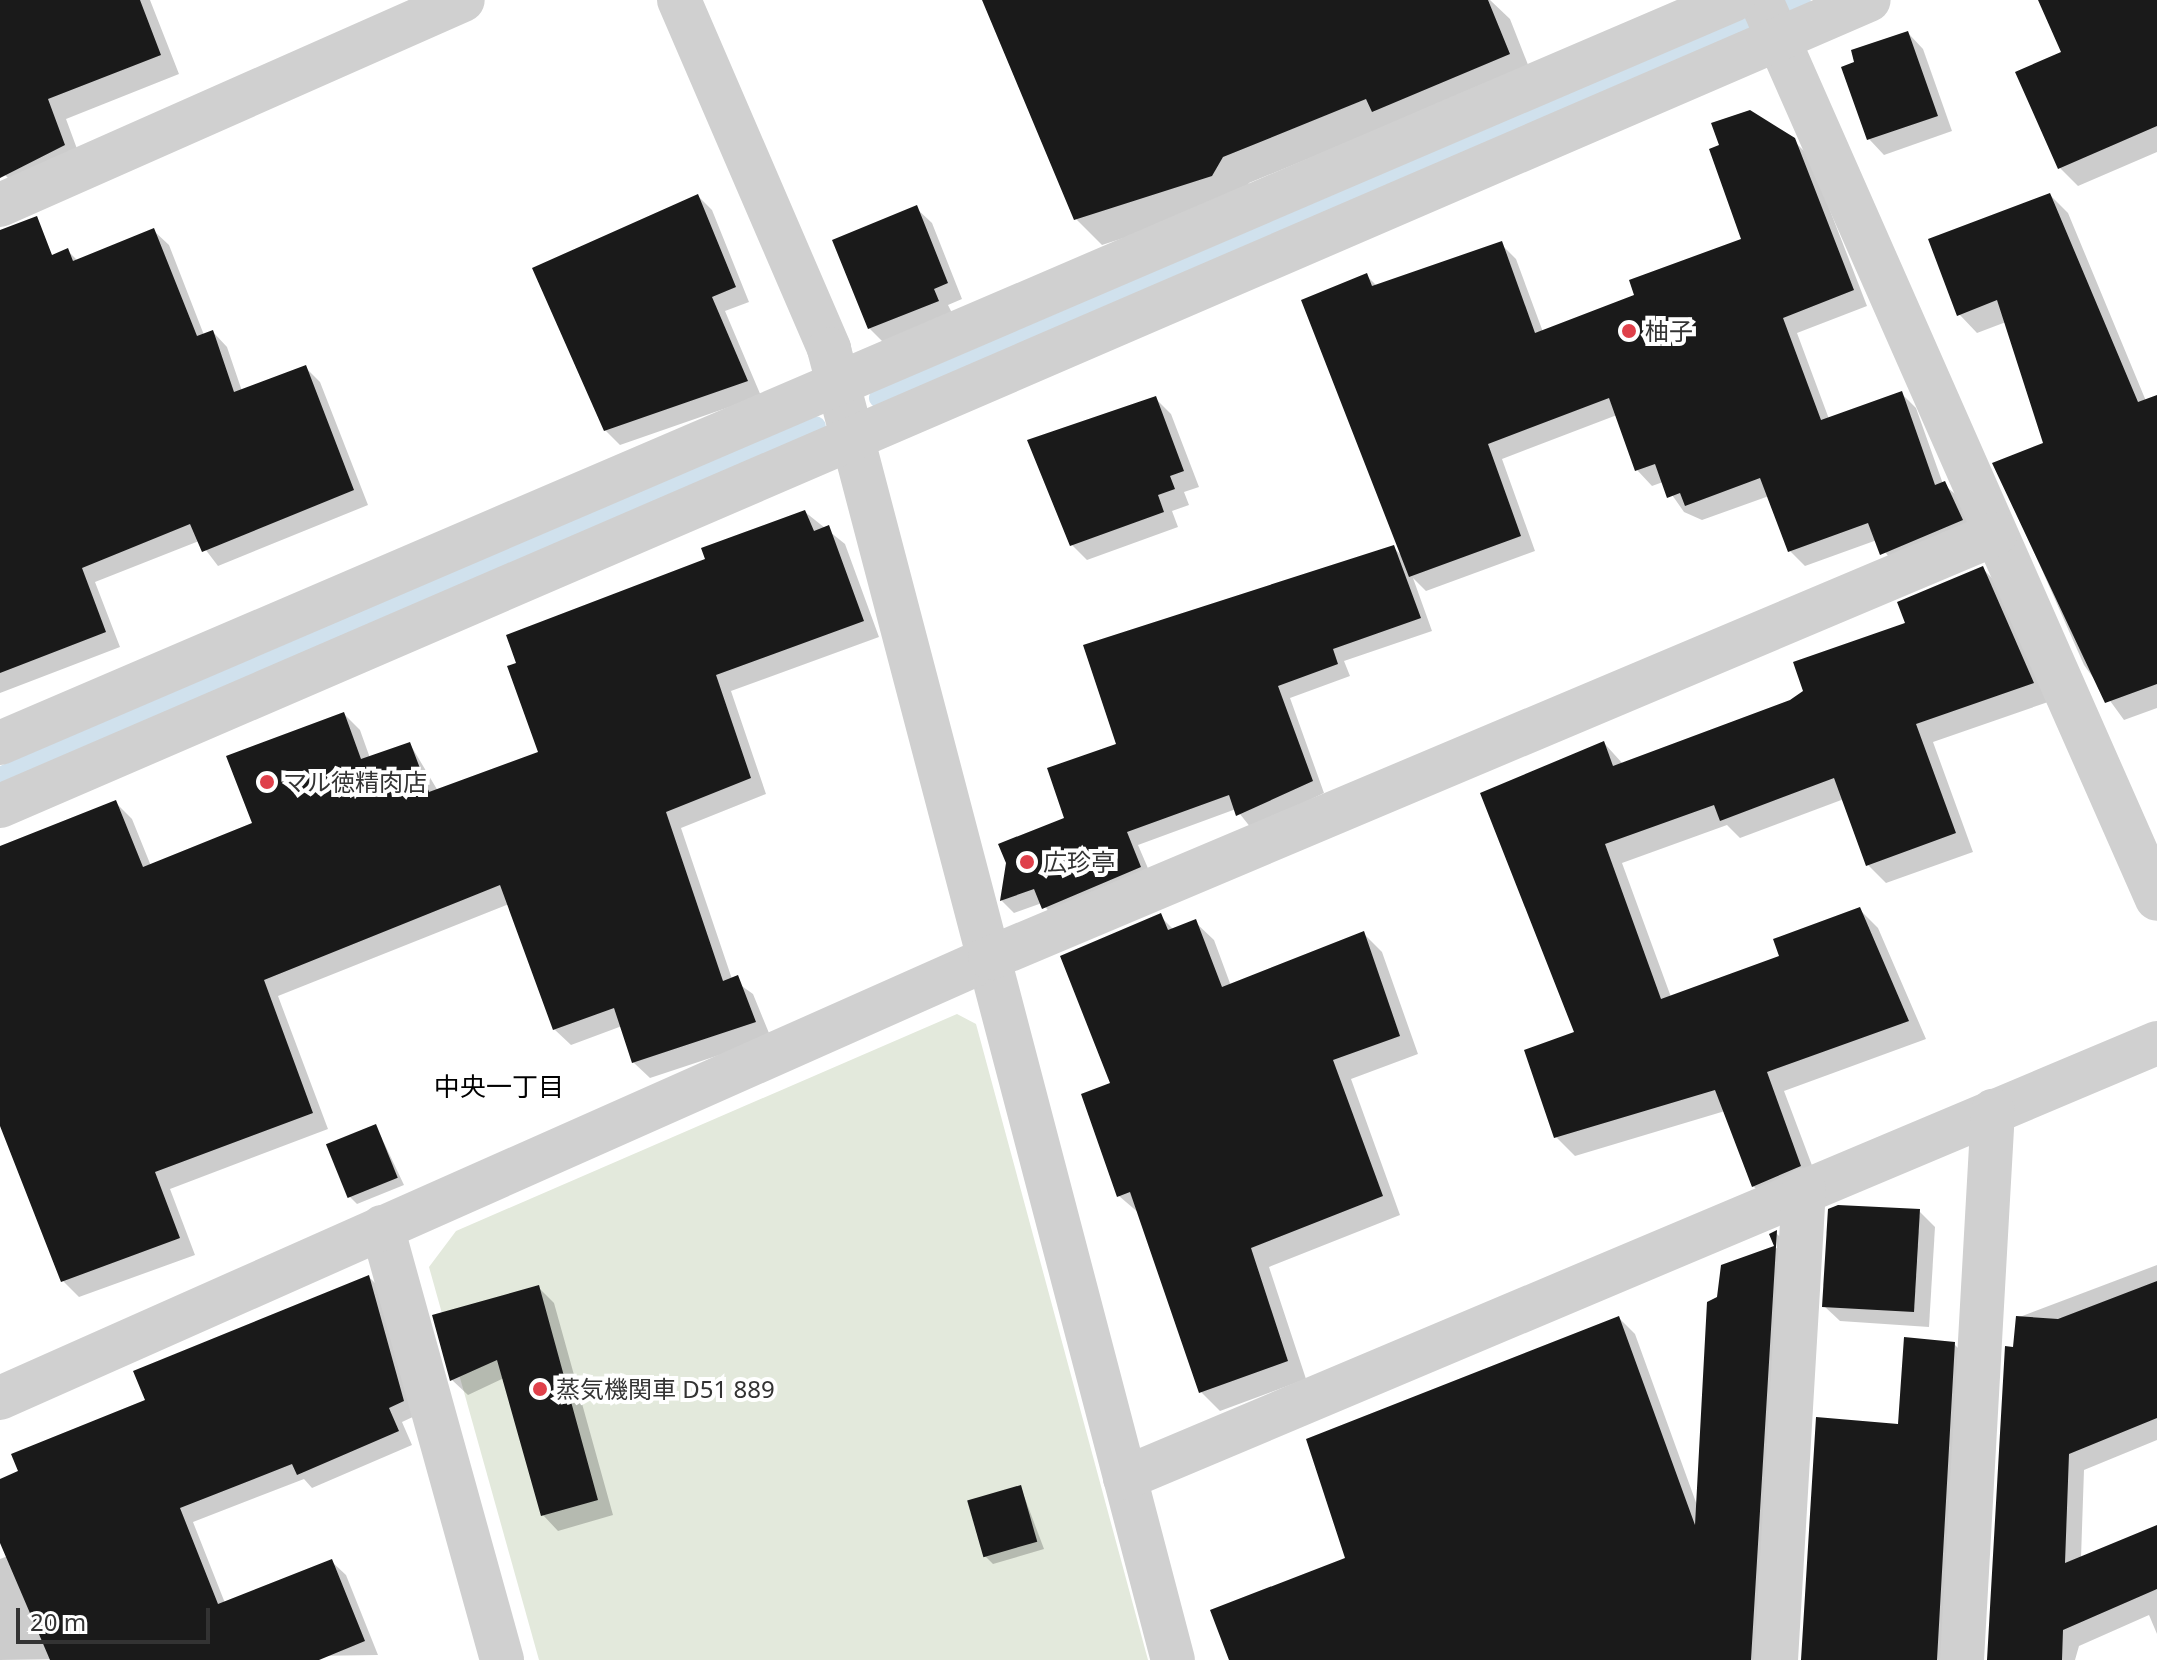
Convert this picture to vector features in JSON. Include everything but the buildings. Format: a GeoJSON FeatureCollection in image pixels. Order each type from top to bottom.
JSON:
{"type":"FeatureCollection","features":[{"type":"Feature","properties":{"kind":"street"},"geometry":{"type":"LineString","coordinates":[[0,205],[463,0]]}},
{"type":"Feature","properties":{"kind":"street"},"geometry":{"type":"LineString","coordinates":[[679,0],[839,385],[1173,1660]]}},
{"type":"Feature","properties":{"kind":"street"},"geometry":{"type":"LineString","coordinates":[[0,743],[839,385],[1761,14],[1869,0]]}},
{"type":"Feature","properties":{"kind":"street"},"geometry":{"type":"LineString","coordinates":[[0,806],[854,439],[1761,14]]}},
{"type":"Feature","properties":{"kind":"street"},"geometry":{"type":"LineString","coordinates":[[1761,14],[2157,899]]}},
{"type":"Feature","properties":{"kind":"street"},"geometry":{"type":"LineString","coordinates":[[0,1398],[990,958],[1995,534]]}},
{"type":"Feature","properties":{"kind":"street"},"geometry":{"type":"LineString","coordinates":[[1125,1478],[2157,1043]]}},
{"type":"Feature","properties":{"kind":"street"},"geometry":{"type":"LineString","coordinates":[[1962,1660],[1993,1111]]}},
{"type":"Feature","properties":{"kind":"street"},"geometry":{"type":"LineString","coordinates":[[1776,1660],[1804,1190]]}},
{"type":"Feature","properties":{"kind":"street"},"geometry":{"type":"LineString","coordinates":[[382,1227],[502,1660]]}},
{"type":"Feature","properties":{"kind":"shaded area"},"geometry":{"type":"Polygon","coordinates":[[[957,1014],[976,1024],[1148,1660],[539,1660],[429,1267],[456,1231],[957,1014]]]}},
{"type":"Feature","properties":{"kind":"waterway"},"geometry":{"type":"LineString","coordinates":[[879,398],[1801,0]]}},
{"type":"Feature","properties":{"kind":"waterway"},"geometry":{"type":"LineString","coordinates":[[0,777],[816,426]]}},
{"type":"Feature","properties":{"kind":"place","name":"柚子"},"geometry":{"type":"Point","coordinates":[1629,331]}},
{"type":"Feature","properties":{"kind":"place","name":"マル徳精肉店"},"geometry":{"type":"Point","coordinates":[267,782]}},
{"type":"Feature","properties":{"kind":"place","name":"広珍亭"},"geometry":{"type":"Point","coordinates":[1027,862]}},
{"type":"Feature","properties":{"kind":"place","name":"蒸気機関車 D51 889"},"geometry":{"type":"Point","coordinates":[540,1389]}},
{"type":"Feature","properties":{"kind":"district","name":"中央一丁目"},"geometry":{"type":"Point","coordinates":[499,1087]}}]}
